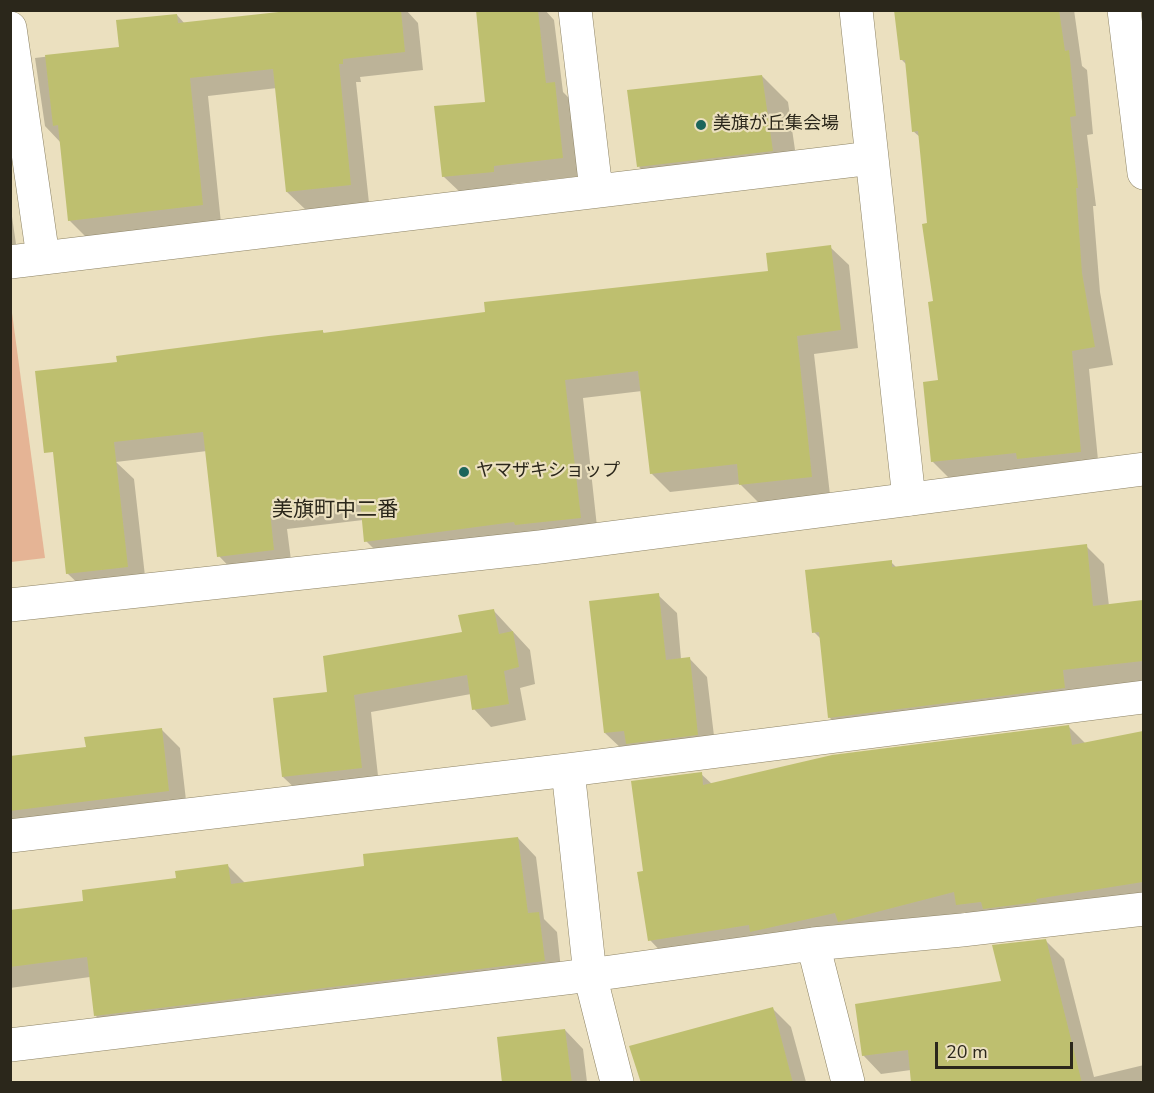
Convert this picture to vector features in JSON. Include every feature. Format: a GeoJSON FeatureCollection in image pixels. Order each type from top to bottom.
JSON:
{"type":"FeatureCollection","features":[{"type":"Feature","properties":{"kind":"street"},"geometry":{"type":"LineString","coordinates":[[575,10],[596,190]]}},
{"type":"Feature","properties":{"kind":"street"},"geometry":{"type":"LineString","coordinates":[[856,10],[909,499]]}},
{"type":"Feature","properties":{"kind":"street"},"geometry":{"type":"LineString","coordinates":[[1124,10],[1143,173]]}},
{"type":"Feature","properties":{"kind":"street"},"geometry":{"type":"LineString","coordinates":[[10,28],[43,257]]}},
{"type":"Feature","properties":{"kind":"street"},"geometry":{"type":"LineString","coordinates":[[10,262],[872,158]]}},
{"type":"Feature","properties":{"kind":"street"},"geometry":{"type":"LineString","coordinates":[[10,605],[540,547],[1143,469]]}},
{"type":"Feature","properties":{"kind":"street"},"geometry":{"type":"LineString","coordinates":[[10,836],[567,770],[1143,697]]}},
{"type":"Feature","properties":{"kind":"street"},"geometry":{"type":"LineString","coordinates":[[567,770],[590,975],[617,1083]]}},
{"type":"Feature","properties":{"kind":"street"},"geometry":{"type":"LineString","coordinates":[[10,1045],[590,975],[813,944],[1143,909]]}},
{"type":"Feature","properties":{"kind":"street"},"geometry":{"type":"LineString","coordinates":[[813,944],[848,1083]]}},
{"type":"Feature","properties":{"kind":"shaded area"},"geometry":{"type":"Polygon","coordinates":[[[10,298],[45,558],[11,562],[10,562],[10,298]]]}},
{"type":"Feature","properties":{"kind":"building"},"geometry":{"type":"Polygon","coordinates":[[[297,10],[401,10],[405,52],[343,59],[343,64],[339,64],[351,185],[286,192],[273,69],[190,78],[203,205],[68,221],[58,125],[53,126],[45,55],[119,47],[116,20],[177,14],[178,23],[297,10]]]}},
{"type":"Feature","properties":{"kind":"building"},"geometry":{"type":"Polygon","coordinates":[[[476,10],[538,10],[546,83],[555,82],[563,158],[494,166],[494,172],[442,177],[434,106],[485,102],[476,10]]]}},
{"type":"Feature","properties":{"kind":"building"},"geometry":{"type":"Polygon","coordinates":[[[894,10],[1059,10],[1065,51],[1069,50],[1076,116],[1070,117],[1078,188],[1076,188],[1082,273],[1095,347],[1072,351],[1081,452],[1017,459],[1016,453],[931,462],[923,382],[938,380],[928,302],[933,301],[922,224],[927,223],[918,131],[912,132],[905,60],[900,60],[894,10]]]}},
{"type":"Feature","properties":{"kind":"building","name":"美旗が丘集会場"},"geometry":{"type":"Polygon","coordinates":[[[762,75],[773,151],[637,167],[627,90],[762,75]]]}},
{"type":"Feature","properties":{"kind":"building"},"geometry":{"type":"Polygon","coordinates":[[[831,245],[841,330],[797,336],[812,477],[739,485],[737,464],[650,474],[638,371],[565,380],[581,518],[515,525],[514,522],[364,542],[360,500],[270,511],[274,550],[217,557],[203,432],[114,442],[128,567],[66,574],[53,452],[44,453],[35,371],[117,362],[116,356],[485,312],[484,302],[768,271],[766,253],[831,245]]]}},
{"type":"Feature","properties":{"kind":"building"},"geometry":{"type":"Polygon","coordinates":[[[1087,544],[1093,606],[1143,600],[1143,661],[1063,670],[1065,688],[828,718],[819,632],[812,633],[805,570],[892,560],[892,567],[1087,544]]]}},
{"type":"Feature","properties":{"kind":"building"},"geometry":{"type":"Polygon","coordinates":[[[659,593],[666,660],[690,657],[698,735],[626,744],[624,731],[604,733],[589,601],[659,593]]]}},
{"type":"Feature","properties":{"kind":"building"},"geometry":{"type":"Polygon","coordinates":[[[494,609],[499,634],[513,631],[519,667],[504,671],[509,704],[472,710],[467,675],[354,695],[362,768],[282,777],[273,698],[327,692],[323,656],[462,632],[458,615],[494,609]]]}},
{"type":"Feature","properties":{"kind":"building"},"geometry":{"type":"Polygon","coordinates":[[[1069,725],[1072,745],[1143,731],[1143,882],[1036,899],[1037,902],[983,909],[981,902],[956,905],[954,892],[838,922],[835,913],[750,932],[749,925],[648,941],[637,872],[643,871],[631,781],[702,772],[703,785],[832,755],[1069,725]]]}},
{"type":"Feature","properties":{"kind":"building"},"geometry":{"type":"Polygon","coordinates":[[[162,728],[169,791],[10,811],[10,756],[86,747],[84,737],[162,728]]]}},
{"type":"Feature","properties":{"kind":"building"},"geometry":{"type":"Polygon","coordinates":[[[518,837],[528,913],[539,912],[545,961],[94,1016],[87,957],[10,967],[10,910],[83,901],[82,890],[176,878],[175,871],[228,864],[231,884],[364,866],[363,854],[518,837]]]}},
{"type":"Feature","properties":{"kind":"building"},"geometry":{"type":"Polygon","coordinates":[[[1046,939],[1082,1083],[911,1083],[908,1050],[862,1056],[855,1004],[1001,981],[992,945],[1046,939]]]}},
{"type":"Feature","properties":{"kind":"building"},"geometry":{"type":"Polygon","coordinates":[[[773,1007],[793,1083],[641,1083],[629,1046],[773,1007]]]}},
{"type":"Feature","properties":{"kind":"building"},"geometry":{"type":"Polygon","coordinates":[[[565,1029],[572,1083],[502,1083],[497,1037],[565,1029]]]}},
{"type":"Feature","properties":{"kind":"place","name":"美旗が丘集会場"},"geometry":{"type":"Point","coordinates":[701,125]}},
{"type":"Feature","properties":{"kind":"place","name":"ヤマザキショップ"},"geometry":{"type":"Point","coordinates":[464,472]}},
{"type":"Feature","properties":{"kind":"district","name":"美旗町中二番"},"geometry":{"type":"Point","coordinates":[335,511]}}]}
